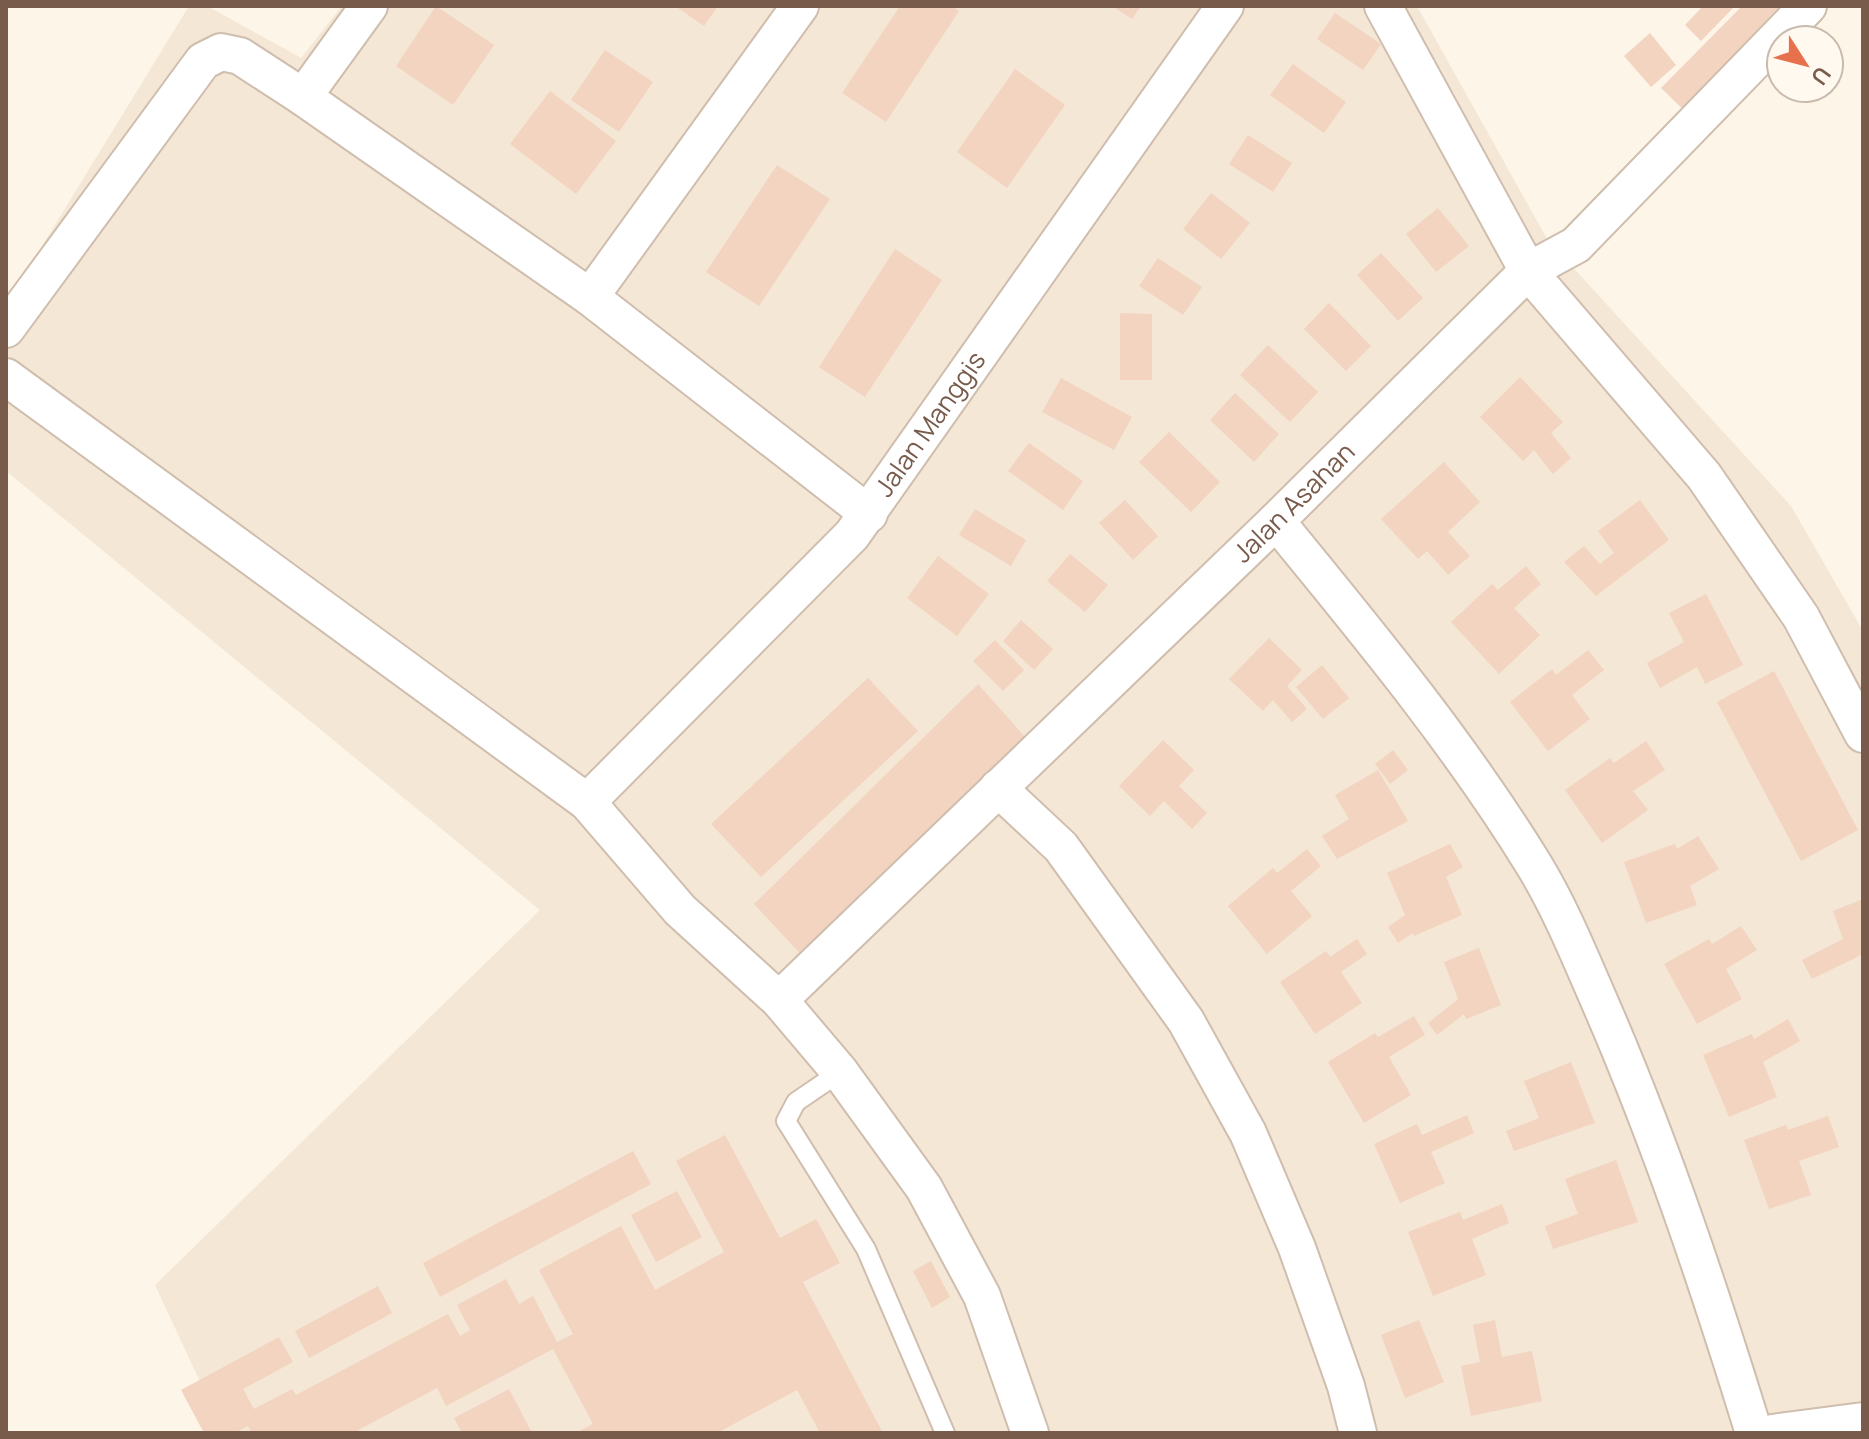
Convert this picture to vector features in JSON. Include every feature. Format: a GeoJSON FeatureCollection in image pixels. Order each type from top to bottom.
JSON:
{"type":"FeatureCollection","features":[{"type":"Feature","properties":{"kind":"street"},"geometry":{"type":"LineString","coordinates":[[303,97],[369,6]]}},
{"type":"Feature","properties":{"kind":"street"},"geometry":{"type":"LineString","coordinates":[[590,297],[800,6]]}},
{"type":"Feature","properties":{"kind":"street","name":"Jalan Manggis"},"geometry":{"type":"LineString","coordinates":[[587,802],[869,514],[1225,6]]}},
{"type":"Feature","properties":{"kind":"street"},"geometry":{"type":"LineString","coordinates":[[1383,6],[1528,271],[1704,476],[1801,617],[1863,734]]}},
{"type":"Feature","properties":{"kind":"street","name":"Jalan Asahan"},"geometry":{"type":"LineString","coordinates":[[779,1000],[1276,521],[1528,271],[1576,245],[1808,6]]}},
{"type":"Feature","properties":{"kind":"street"},"geometry":{"type":"LineString","coordinates":[[6,329],[203,61],[221,52],[240,56],[590,297],[869,514]]}},
{"type":"Feature","properties":{"kind":"street"},"geometry":{"type":"LineString","coordinates":[[6,377],[587,802],[680,910],[779,1000],[840,1072],[924,1188],[982,1296],[1030,1433]]}},
{"type":"Feature","properties":{"kind":"street"},"geometry":{"type":"LineString","coordinates":[[1276,521],[1393,663],[1534,865],[1570,935],[1646,1108],[1706,1277],[1754,1433]]}},
{"type":"Feature","properties":{"kind":"street"},"geometry":{"type":"LineString","coordinates":[[998,788],[1061,847],[1186,1021],[1248,1133],[1297,1248],[1346,1386],[1358,1433]]}},
{"type":"Feature","properties":{"kind":"street"},"geometry":{"type":"LineString","coordinates":[[1772,1433],[1863,1421]]}},
{"type":"Feature","properties":{"kind":"lane"},"geometry":{"type":"LineString","coordinates":[[840,1072],[796,1102],[786,1121],[866,1249],[945,1433]]}},
{"type":"Feature","properties":{"kind":"shaded area"},"geometry":{"type":"Polygon","coordinates":[[[189,6],[207,6],[301,58],[342,6],[1417,6],[1547,239],[1791,506],[1863,631],[1863,1433],[224,1433],[155,1285],[540,910],[6,471],[6,305],[189,6]]]}},
{"type":"Feature","properties":{"kind":"building"},"geometry":{"type":"Polygon","coordinates":[[[436,6],[494,45],[453,105],[396,66],[436,6]]]}},
{"type":"Feature","properties":{"kind":"building"},"geometry":{"type":"Polygon","coordinates":[[[675,6],[718,6],[704,26],[675,6]]]}},
{"type":"Feature","properties":{"kind":"building"},"geometry":{"type":"Polygon","coordinates":[[[900,6],[951,6],[959,11],[886,122],[842,93],[900,6]]]}},
{"type":"Feature","properties":{"kind":"building"},"geometry":{"type":"Polygon","coordinates":[[[1112,6],[1141,6],[1132,19],[1112,6]]]}},
{"type":"Feature","properties":{"kind":"building"},"geometry":{"type":"Polygon","coordinates":[[[1703,6],[1735,6],[1701,41],[1685,25],[1703,6]]]}},
{"type":"Feature","properties":{"kind":"building"},"geometry":{"type":"Polygon","coordinates":[[[1742,6],[1794,6],[1776,24],[1765,24],[1765,36],[1688,114],[1661,88],[1742,6]]]}},
{"type":"Feature","properties":{"kind":"building"},"geometry":{"type":"Polygon","coordinates":[[[1335,13],[1381,44],[1363,70],[1317,39],[1335,13]]]}},
{"type":"Feature","properties":{"kind":"building"},"geometry":{"type":"Polygon","coordinates":[[[1650,33],[1676,65],[1651,87],[1624,56],[1650,33]]]}},
{"type":"Feature","properties":{"kind":"building"},"geometry":{"type":"Polygon","coordinates":[[[605,50],[653,82],[619,132],[571,100],[605,50]]]}},
{"type":"Feature","properties":{"kind":"building"},"geometry":{"type":"Polygon","coordinates":[[[1293,64],[1346,102],[1324,133],[1270,95],[1293,64]]]}},
{"type":"Feature","properties":{"kind":"building"},"geometry":{"type":"Polygon","coordinates":[[[1015,69],[1065,105],[1007,188],[957,152],[1015,69]]]}},
{"type":"Feature","properties":{"kind":"building"},"geometry":{"type":"Polygon","coordinates":[[[550,91],[616,141],[576,194],[510,144],[550,91]]]}},
{"type":"Feature","properties":{"kind":"building"},"geometry":{"type":"Polygon","coordinates":[[[1248,135],[1292,163],[1273,192],[1229,164],[1248,135]]]}},
{"type":"Feature","properties":{"kind":"building"},"geometry":{"type":"Polygon","coordinates":[[[777,165],[830,199],[759,306],[706,272],[777,165]]]}},
{"type":"Feature","properties":{"kind":"building"},"geometry":{"type":"Polygon","coordinates":[[[1211,193],[1250,223],[1221,259],[1183,229],[1211,193]]]}},
{"type":"Feature","properties":{"kind":"building"},"geometry":{"type":"Polygon","coordinates":[[[1438,208],[1469,246],[1436,272],[1406,234],[1438,208]]]}},
{"type":"Feature","properties":{"kind":"building"},"geometry":{"type":"Polygon","coordinates":[[[895,249],[942,280],[865,397],[819,367],[895,249]]]}},
{"type":"Feature","properties":{"kind":"building"},"geometry":{"type":"Polygon","coordinates":[[[1381,253],[1423,298],[1398,321],[1357,275],[1381,253]]]}},
{"type":"Feature","properties":{"kind":"building"},"geometry":{"type":"Polygon","coordinates":[[[1158,258],[1202,287],[1183,315],[1139,286],[1158,258]]]}},
{"type":"Feature","properties":{"kind":"building"},"geometry":{"type":"Polygon","coordinates":[[[1329,303],[1371,346],[1346,371],[1304,329],[1329,303]]]}},
{"type":"Feature","properties":{"kind":"building"},"geometry":{"type":"Polygon","coordinates":[[[1120,313],[1152,314],[1152,380],[1120,380],[1120,313]]]}},
{"type":"Feature","properties":{"kind":"building"},"geometry":{"type":"Polygon","coordinates":[[[1268,345],[1318,392],[1290,422],[1240,375],[1268,345]]]}},
{"type":"Feature","properties":{"kind":"building"},"geometry":{"type":"Polygon","coordinates":[[[1520,377],[1563,422],[1551,433],[1571,458],[1553,474],[1534,450],[1523,461],[1480,417],[1520,377]]]}},
{"type":"Feature","properties":{"kind":"building"},"geometry":{"type":"Polygon","coordinates":[[[1061,378],[1132,417],[1114,450],[1042,412],[1061,378]]]}},
{"type":"Feature","properties":{"kind":"building"},"geometry":{"type":"Polygon","coordinates":[[[1235,393],[1279,434],[1254,462],[1210,420],[1235,393]]]}},
{"type":"Feature","properties":{"kind":"building"},"geometry":{"type":"Polygon","coordinates":[[[1169,432],[1220,482],[1191,512],[1139,462],[1169,432]]]}},
{"type":"Feature","properties":{"kind":"building"},"geometry":{"type":"Polygon","coordinates":[[[1029,443],[1083,481],[1063,510],[1008,471],[1029,443]]]}},
{"type":"Feature","properties":{"kind":"building"},"geometry":{"type":"Polygon","coordinates":[[[1444,462],[1480,502],[1448,532],[1470,556],[1448,575],[1427,551],[1418,559],[1381,519],[1444,462]]]}},
{"type":"Feature","properties":{"kind":"building"},"geometry":{"type":"Polygon","coordinates":[[[1125,500],[1158,536],[1133,560],[1099,523],[1125,500]]]}},
{"type":"Feature","properties":{"kind":"building"},"geometry":{"type":"Polygon","coordinates":[[[1640,500],[1669,540],[1596,596],[1564,562],[1584,546],[1600,564],[1614,553],[1598,531],[1640,500]]]}},
{"type":"Feature","properties":{"kind":"building"},"geometry":{"type":"Polygon","coordinates":[[[975,509],[1026,540],[1011,566],[959,535],[975,509]]]}},
{"type":"Feature","properties":{"kind":"building"},"geometry":{"type":"Polygon","coordinates":[[[1070,554],[1108,585],[1085,612],[1047,581],[1070,554]]]}},
{"type":"Feature","properties":{"kind":"building"},"geometry":{"type":"Polygon","coordinates":[[[938,556],[989,594],[957,636],[907,598],[938,556]]]}},
{"type":"Feature","properties":{"kind":"building"},"geometry":{"type":"Polygon","coordinates":[[[1526,566],[1541,584],[1514,608],[1540,635],[1499,674],[1451,622],[1492,584],[1498,590],[1526,566]]]}},
{"type":"Feature","properties":{"kind":"building"},"geometry":{"type":"Polygon","coordinates":[[[1706,594],[1743,665],[1705,684],[1697,667],[1660,688],[1647,663],[1684,642],[1669,613],[1706,594]]]}},
{"type":"Feature","properties":{"kind":"building"},"geometry":{"type":"Polygon","coordinates":[[[1021,620],[1053,649],[1034,670],[1003,641],[1021,620]]]}},
{"type":"Feature","properties":{"kind":"building"},"geometry":{"type":"Polygon","coordinates":[[[1269,638],[1302,670],[1287,686],[1307,709],[1292,722],[1273,700],[1263,711],[1229,679],[1269,638]]]}},
{"type":"Feature","properties":{"kind":"building"},"geometry":{"type":"Polygon","coordinates":[[[995,640],[1024,670],[1003,691],[973,661],[995,640]]]}},
{"type":"Feature","properties":{"kind":"building"},"geometry":{"type":"Polygon","coordinates":[[[1588,650],[1604,670],[1572,695],[1590,719],[1548,751],[1510,702],[1552,669],[1556,675],[1588,650]]]}},
{"type":"Feature","properties":{"kind":"building"},"geometry":{"type":"Polygon","coordinates":[[[1322,665],[1349,698],[1323,719],[1296,687],[1322,665]]]}},
{"type":"Feature","properties":{"kind":"building"},"geometry":{"type":"Polygon","coordinates":[[[1774,671],[1858,830],[1801,861],[1717,702],[1774,671]]]}},
{"type":"Feature","properties":{"kind":"building"},"geometry":{"type":"Polygon","coordinates":[[[868,678],[918,731],[761,877],[711,824],[868,678]]]}},
{"type":"Feature","properties":{"kind":"building"},"geometry":{"type":"Polygon","coordinates":[[[978,684],[1033,746],[809,963],[754,904],[978,684]]]}},
{"type":"Feature","properties":{"kind":"building"},"geometry":{"type":"Polygon","coordinates":[[[1163,740],[1194,770],[1179,786],[1207,813],[1192,829],[1164,801],[1150,816],[1119,786],[1163,740]]]}},
{"type":"Feature","properties":{"kind":"building"},"geometry":{"type":"Polygon","coordinates":[[[1646,741],[1665,770],[1633,791],[1648,810],[1602,843],[1565,790],[1610,758],[1614,763],[1646,741]]]}},
{"type":"Feature","properties":{"kind":"building"},"geometry":{"type":"Polygon","coordinates":[[[1393,750],[1408,770],[1390,784],[1375,764],[1393,750]]]}},
{"type":"Feature","properties":{"kind":"building"},"geometry":{"type":"Polygon","coordinates":[[[1378,770],[1408,821],[1337,859],[1322,836],[1349,819],[1335,795],[1378,770]]]}},
{"type":"Feature","properties":{"kind":"building"},"geometry":{"type":"Polygon","coordinates":[[[1698,836],[1719,869],[1690,886],[1697,905],[1646,923],[1624,862],[1675,844],[1677,849],[1698,836]]]}},
{"type":"Feature","properties":{"kind":"building"},"geometry":{"type":"Polygon","coordinates":[[[1450,844],[1463,867],[1446,877],[1462,915],[1414,936],[1413,933],[1398,943],[1388,927],[1405,915],[1387,873],[1450,844]]]}},
{"type":"Feature","properties":{"kind":"building"},"geometry":{"type":"Polygon","coordinates":[[[1307,849],[1321,866],[1291,891],[1312,916],[1267,954],[1228,906],[1273,868],[1277,873],[1307,849]]]}},
{"type":"Feature","properties":{"kind":"building"},"geometry":{"type":"Polygon","coordinates":[[[1863,899],[1863,954],[1812,979],[1802,960],[1843,939],[1833,911],[1863,899]]]}},
{"type":"Feature","properties":{"kind":"building"},"geometry":{"type":"Polygon","coordinates":[[[1741,926],[1757,950],[1726,969],[1742,999],[1697,1024],[1664,964],[1709,939],[1712,944],[1741,926]]]}},
{"type":"Feature","properties":{"kind":"building"},"geometry":{"type":"Polygon","coordinates":[[[1357,939],[1367,954],[1341,972],[1362,1003],[1315,1034],[1280,982],[1326,951],[1330,957],[1357,939]]]}},
{"type":"Feature","properties":{"kind":"building"},"geometry":{"type":"Polygon","coordinates":[[[1479,948],[1501,1005],[1466,1019],[1464,1014],[1437,1035],[1428,1023],[1458,999],[1444,962],[1479,948]]]}},
{"type":"Feature","properties":{"kind":"building"},"geometry":{"type":"Polygon","coordinates":[[[1414,1016],[1425,1035],[1389,1057],[1411,1095],[1364,1123],[1328,1062],[1375,1033],[1378,1037],[1414,1016]]]}},
{"type":"Feature","properties":{"kind":"building"},"geometry":{"type":"Polygon","coordinates":[[[1788,1019],[1800,1041],[1763,1062],[1777,1097],[1729,1117],[1703,1055],[1752,1034],[1754,1039],[1788,1019]]]}},
{"type":"Feature","properties":{"kind":"building"},"geometry":{"type":"Polygon","coordinates":[[[1571,1062],[1595,1123],[1514,1151],[1506,1131],[1539,1118],[1524,1081],[1571,1062]]]}},
{"type":"Feature","properties":{"kind":"building"},"geometry":{"type":"Polygon","coordinates":[[[1467,1115],[1474,1133],[1431,1152],[1445,1183],[1400,1203],[1374,1144],[1417,1124],[1422,1135],[1467,1115]]]}},
{"type":"Feature","properties":{"kind":"building"},"geometry":{"type":"Polygon","coordinates":[[[1828,1116],[1839,1147],[1799,1161],[1811,1195],[1769,1209],[1744,1140],[1786,1125],[1788,1130],[1828,1116]]]}},
{"type":"Feature","properties":{"kind":"building"},"geometry":{"type":"Polygon","coordinates":[[[725,1135],[780,1238],[816,1219],[840,1263],[803,1282],[883,1433],[820,1433],[797,1390],[717,1433],[576,1433],[593,1424],[553,1349],[446,1406],[437,1388],[353,1433],[252,1433],[248,1426],[234,1433],[204,1433],[181,1390],[279,1337],[293,1362],[243,1389],[254,1409],[292,1389],[296,1395],[448,1314],[460,1336],[470,1330],[457,1305],[506,1279],[519,1304],[533,1296],[557,1342],[573,1334],[539,1270],[621,1226],[655,1290],[724,1252],[676,1161],[725,1135]]]}},
{"type":"Feature","properties":{"kind":"building"},"geometry":{"type":"Polygon","coordinates":[[[633,1151],[651,1184],[440,1297],[423,1263],[633,1151]]]}},
{"type":"Feature","properties":{"kind":"building"},"geometry":{"type":"Polygon","coordinates":[[[1616,1160],[1638,1222],[1553,1249],[1545,1226],[1578,1214],[1565,1179],[1616,1160]]]}},
{"type":"Feature","properties":{"kind":"building"},"geometry":{"type":"Polygon","coordinates":[[[677,1191],[702,1237],[656,1262],[631,1215],[677,1191]]]}},
{"type":"Feature","properties":{"kind":"building"},"geometry":{"type":"Polygon","coordinates":[[[1502,1204],[1509,1223],[1472,1239],[1486,1275],[1433,1296],[1408,1232],[1460,1212],[1463,1220],[1502,1204]]]}},
{"type":"Feature","properties":{"kind":"building"},"geometry":{"type":"Polygon","coordinates":[[[931,1261],[950,1297],[932,1308],[913,1271],[931,1261]]]}},
{"type":"Feature","properties":{"kind":"building"},"geometry":{"type":"Polygon","coordinates":[[[378,1286],[392,1313],[309,1358],[295,1331],[378,1286]]]}},
{"type":"Feature","properties":{"kind":"building"},"geometry":{"type":"Polygon","coordinates":[[[1419,1320],[1444,1382],[1405,1398],[1381,1335],[1419,1320]]]}},
{"type":"Feature","properties":{"kind":"building"},"geometry":{"type":"Polygon","coordinates":[[[1495,1320],[1502,1357],[1532,1351],[1542,1401],[1471,1416],[1461,1366],[1480,1362],[1473,1325],[1495,1320]]]}},
{"type":"Feature","properties":{"kind":"building"},"geometry":{"type":"Polygon","coordinates":[[[509,1389],[532,1433],[462,1433],[454,1418],[509,1389]]]}}]}
